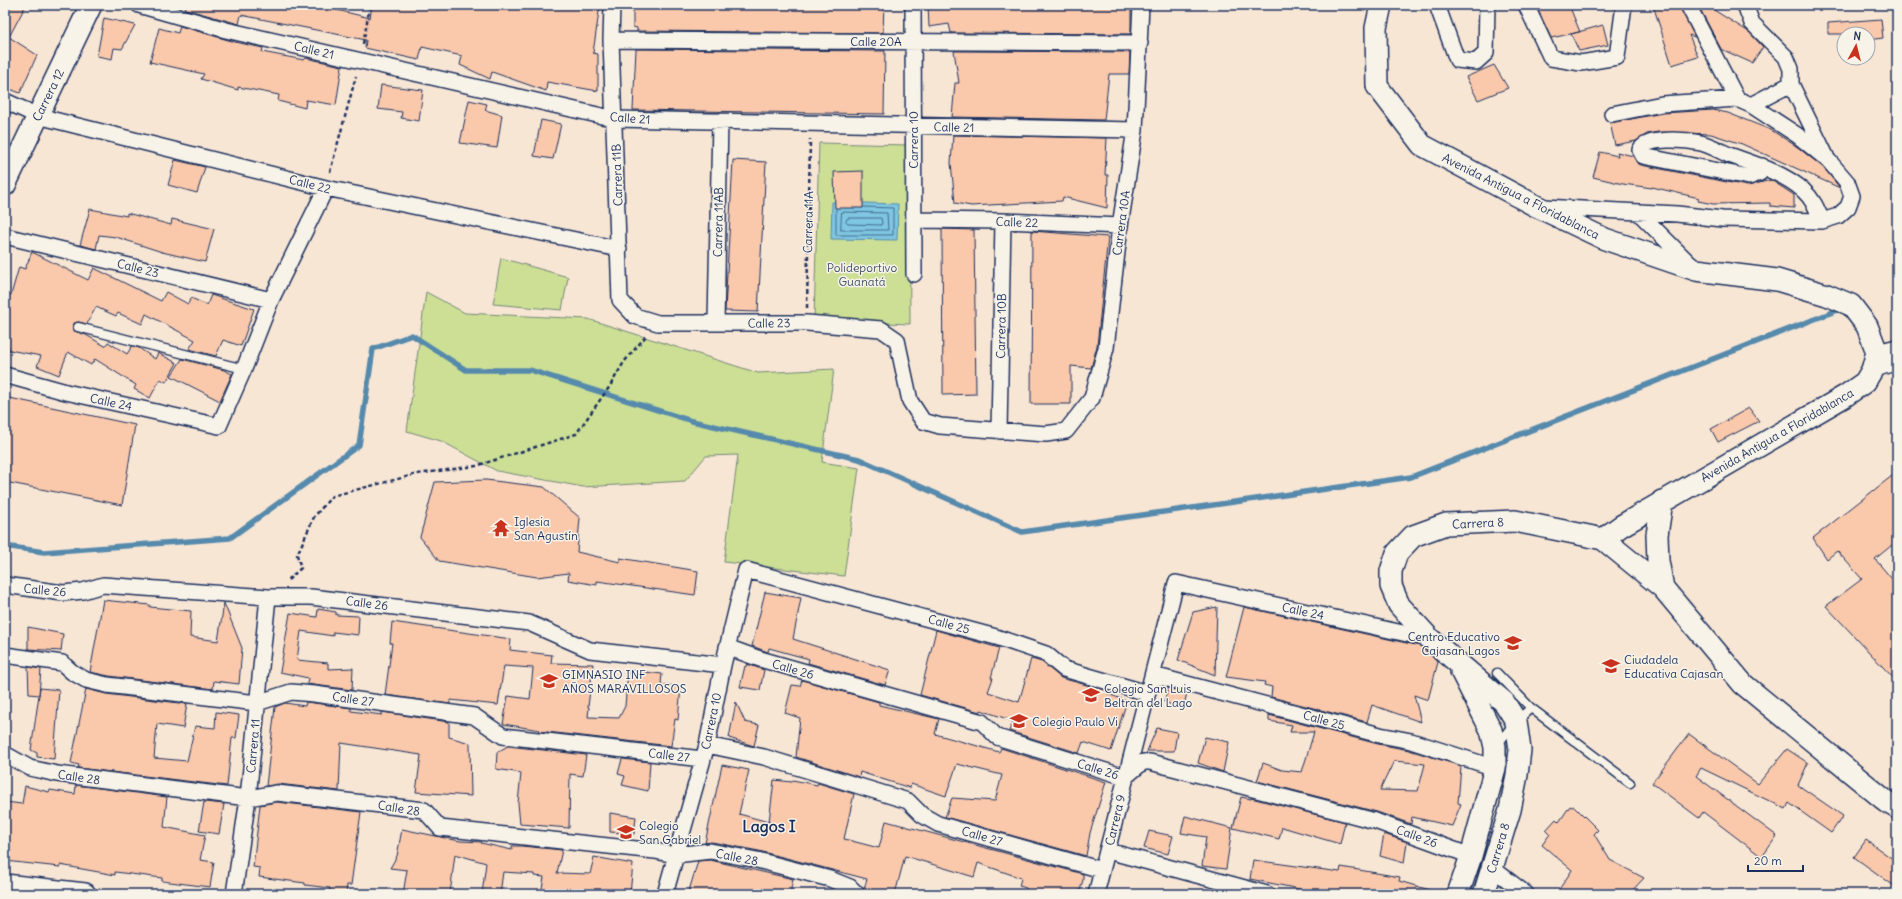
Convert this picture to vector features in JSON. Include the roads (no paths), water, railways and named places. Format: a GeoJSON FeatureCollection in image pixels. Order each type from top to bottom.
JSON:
{"type":"FeatureCollection","features":[{"type":"Feature","properties":{"kind":"street","name":"Carrera 12"},"geometry":{"type":"LineString","coordinates":[[5,185],[91,5]]}},
{"type":"Feature","properties":{"kind":"street","name":"Calle 21"},"geometry":{"type":"LineString","coordinates":[[139,5],[226,30],[615,119],[1134,130]]}},
{"type":"Feature","properties":{"kind":"street","name":"Carrera 11B"},"geometry":{"type":"LineString","coordinates":[[612,5],[611,40],[615,119],[620,300],[635,316],[658,323]]}},
{"type":"Feature","properties":{"kind":"street","name":"Carrera 10"},"geometry":{"type":"LineString","coordinates":[[913,5],[914,274]]}},
{"type":"Feature","properties":{"kind":"street","name":"Carrera 10A"},"geometry":{"type":"LineString","coordinates":[[999,431],[1046,434],[1066,431],[1092,398],[1106,348],[1120,226],[1134,130],[1141,5]]}},
{"type":"Feature","properties":{"kind":"street","name":"Avenida Antigua a Floridablanca"},"geometry":{"type":"LineString","coordinates":[[1381,5],[1376,28],[1377,86],[1422,145],[1536,206],[1605,239],[1696,270],[1777,280],[1827,295],[1850,305],[1867,326],[1875,361],[1864,382],[1845,396],[1662,501]]}},
{"type":"Feature","properties":{"kind":"street"},"geometry":{"type":"LineString","coordinates":[[1437,5],[1457,60],[1476,62],[1486,53],[1487,5]]}},
{"type":"Feature","properties":{"kind":"street"},"geometry":{"type":"LineString","coordinates":[[1526,5],[1551,58],[1581,63],[1618,57],[1624,5]]}},
{"type":"Feature","properties":{"kind":"street"},"geometry":{"type":"LineString","coordinates":[[1688,5],[1737,99]]}},
{"type":"Feature","properties":{"kind":"street"},"geometry":{"type":"LineString","coordinates":[[1745,5],[1752,23],[1786,57],[1791,69],[1791,84],[1829,161]]}},
{"type":"Feature","properties":{"kind":"street","name":"Calle 20A"},"geometry":{"type":"LineString","coordinates":[[611,40],[1140,43]]}},
{"type":"Feature","properties":{"kind":"street"},"geometry":{"type":"LineString","coordinates":[[1751,105],[1791,84]]}},
{"type":"Feature","properties":{"kind":"street"},"geometry":{"type":"LineString","coordinates":[[1536,206],[1722,219],[1822,221],[1838,216],[1848,207],[1852,196],[1847,182],[1829,161],[1797,135],[1751,105],[1737,99],[1662,104],[1612,114]]}},
{"type":"Feature","properties":{"kind":"street","name":"Calle 22"},"geometry":{"type":"LineString","coordinates":[[5,101],[38,116],[326,188],[619,249]]}},
{"type":"Feature","properties":{"kind":"street","name":"Carrera 11AB"},"geometry":{"type":"LineString","coordinates":[[716,323],[720,121]]}},
{"type":"Feature","properties":{"kind":"street"},"geometry":{"type":"LineString","coordinates":[[1762,166],[1760,173],[1748,177],[1643,156],[1640,150],[1644,145],[1651,142],[1668,140],[1701,143],[1762,166],[1801,189],[1811,198],[1822,221]]}},
{"type":"Feature","properties":{"kind":"street"},"geometry":{"type":"LineString","coordinates":[[244,369],[271,300],[326,188]]}},
{"type":"Feature","properties":{"kind":"street"},"geometry":{"type":"LineString","coordinates":[[1638,212],[1696,270]]}},
{"type":"Feature","properties":{"kind":"street","name":"Calle 22"},"geometry":{"type":"LineString","coordinates":[[914,220],[1003,221],[1120,226]]}},
{"type":"Feature","properties":{"kind":"street","name":"Carrera 10B"},"geometry":{"type":"LineString","coordinates":[[999,431],[1003,221]]}},
{"type":"Feature","properties":{"kind":"street","name":"Calle 23"},"geometry":{"type":"LineString","coordinates":[[5,236],[271,300]]}},
{"type":"Feature","properties":{"kind":"street","name":"Calle 23"},"geometry":{"type":"LineString","coordinates":[[658,323],[807,322],[881,329],[896,340],[910,401],[924,422],[940,426],[999,431]]}},
{"type":"Feature","properties":{"kind":"street"},"geometry":{"type":"LineString","coordinates":[[1875,361],[1897,347]]}},
{"type":"Feature","properties":{"kind":"street"},"geometry":{"type":"LineString","coordinates":[[1875,361],[1897,362]]}},
{"type":"Feature","properties":{"kind":"street","name":"Calle 24"},"geometry":{"type":"LineString","coordinates":[[5,375],[66,392],[219,426],[244,369]]}},
{"type":"Feature","properties":{"kind":"street"},"geometry":{"type":"LineString","coordinates":[[1603,540],[1621,526],[1662,501]]}},
{"type":"Feature","properties":{"kind":"street"},"geometry":{"type":"LineString","coordinates":[[1662,501],[1657,535],[1658,561],[1663,588],[1743,684],[1887,802],[1897,808]]}},
{"type":"Feature","properties":{"kind":"street","name":"Carrera 8"},"geometry":{"type":"LineString","coordinates":[[1484,894],[1510,810],[1517,775],[1520,750],[1516,722],[1455,660],[1430,639],[1399,605],[1391,586],[1391,571],[1397,553],[1413,536],[1446,524],[1515,521],[1603,540],[1663,588]]}},
{"type":"Feature","properties":{"kind":"street","name":"Carrera 10"},"geometry":{"type":"LineString","coordinates":[[665,894],[705,752],[727,647],[746,570]]}},
{"type":"Feature","properties":{"kind":"street","name":"Calle 25"},"geometry":{"type":"LineString","coordinates":[[746,570],[996,637],[1046,654],[1064,669],[1147,693]]}},
{"type":"Feature","properties":{"kind":"street","name":"Calle 24"},"geometry":{"type":"LineString","coordinates":[[1176,583],[1430,639]]}},
{"type":"Feature","properties":{"kind":"street","name":"Carrera 9"},"geometry":{"type":"LineString","coordinates":[[1096,894],[1176,583]]}},
{"type":"Feature","properties":{"kind":"street","name":"Calle 26"},"geometry":{"type":"LineString","coordinates":[[5,585],[63,593],[83,590],[103,584],[268,597],[311,597],[529,623],[590,650],[723,665]]}},
{"type":"Feature","properties":{"kind":"street","name":"Carrera 11"},"geometry":{"type":"LineString","coordinates":[[234,894],[248,798],[268,597]]}},
{"type":"Feature","properties":{"kind":"street","name":"Calle 26"},"geometry":{"type":"LineString","coordinates":[[727,647],[760,659],[982,722],[997,737],[1125,777],[1143,762],[1150,762],[1375,821],[1471,856]]}},
{"type":"Feature","properties":{"kind":"street","name":"Calle 27"},"geometry":{"type":"LineString","coordinates":[[5,655],[62,663],[72,672],[86,680],[107,685],[257,703],[291,692],[314,694],[474,716],[503,736],[764,756],[908,801],[922,815],[938,824],[1102,870]]}},
{"type":"Feature","properties":{"kind":"street","name":"Calle 25"},"geometry":{"type":"LineString","coordinates":[[1153,675],[1380,735],[1411,741],[1495,768]]}},
{"type":"Feature","properties":{"kind":"street","name":"Carrera 8"},"geometry":{"type":"LineString","coordinates":[[1458,894],[1471,856],[1495,768],[1495,748],[1491,730],[1499,706]]}},
{"type":"Feature","properties":{"kind":"street","name":"Calle 28"},"geometry":{"type":"LineString","coordinates":[[5,754],[30,768],[57,774],[248,798],[277,793],[424,810],[440,828],[647,850],[675,855],[710,851],[757,860],[830,879],[850,887],[857,894]]}},
{"type":"Feature","properties":{"kind":"street"},"geometry":{"type":"LineString","coordinates":[[1108,851],[1267,894]]}},
{"type":"Feature","properties":{"kind":"street"},"geometry":{"type":"LineString","coordinates":[[1492,868],[1526,894]]}},
{"type":"Feature","properties":{"kind":"street"},"geometry":{"type":"LineString","coordinates":[[5,884],[28,891],[86,894]]}},
{"type":"Feature","properties":{"kind":"lane"},"geometry":{"type":"LineString","coordinates":[[78,327],[244,369]]}},
{"type":"Feature","properties":{"kind":"lane"},"geometry":{"type":"LineString","coordinates":[[1497,673],[1499,706],[1531,708],[1630,783]]}},
{"type":"Feature","properties":{"kind":"lane"},"geometry":{"type":"LineString","coordinates":[[1495,748],[1516,722],[1531,708]]}},
{"type":"Feature","properties":{"kind":"water"},"geometry":{"type":"Polygon","coordinates":[[[832,202],[898,204],[897,240],[831,239],[832,202]]]}},
{"type":"Feature","properties":{"kind":"waterway"},"geometry":{"type":"LineString","coordinates":[[5,546],[44,552],[230,538],[359,445],[373,349],[412,335],[466,370],[530,370],[692,421],[859,459],[1022,532],[1411,477],[1843,308]]}},
{"type":"Feature","properties":{"kind":"place","name":"Iglesia San Agustín"},"geometry":{"type":"Point","coordinates":[501,528]}},
{"type":"Feature","properties":{"kind":"place","name":"Centro Educativo Cajasan Lagos"},"geometry":{"type":"Point","coordinates":[1513,643]}},
{"type":"Feature","properties":{"kind":"place","name":"Ciudadela Educativa Cajasan"},"geometry":{"type":"Point","coordinates":[1611,666]}},
{"type":"Feature","properties":{"kind":"place","name":"GIMNASIO INF AÑOS MARAVILLOSOS"},"geometry":{"type":"Point","coordinates":[549,681]}},
{"type":"Feature","properties":{"kind":"place","name":"Colegio San Luis Beltran del Lago"},"geometry":{"type":"Point","coordinates":[1091,695]}},
{"type":"Feature","properties":{"kind":"place","name":"Colegio Paulo Vi"},"geometry":{"type":"Point","coordinates":[1019,721]}},
{"type":"Feature","properties":{"kind":"place","name":"Colegio San Gabriel"},"geometry":{"type":"Point","coordinates":[626,832]}},
{"type":"Feature","properties":{"kind":"district","name":"Lagos I"},"geometry":{"type":"Point","coordinates":[769,826]}},
{"type":"Feature","properties":{"kind":"park label","name":"Polideportivo Guanatá"},"geometry":{"type":"Point","coordinates":[862,274]}}]}
